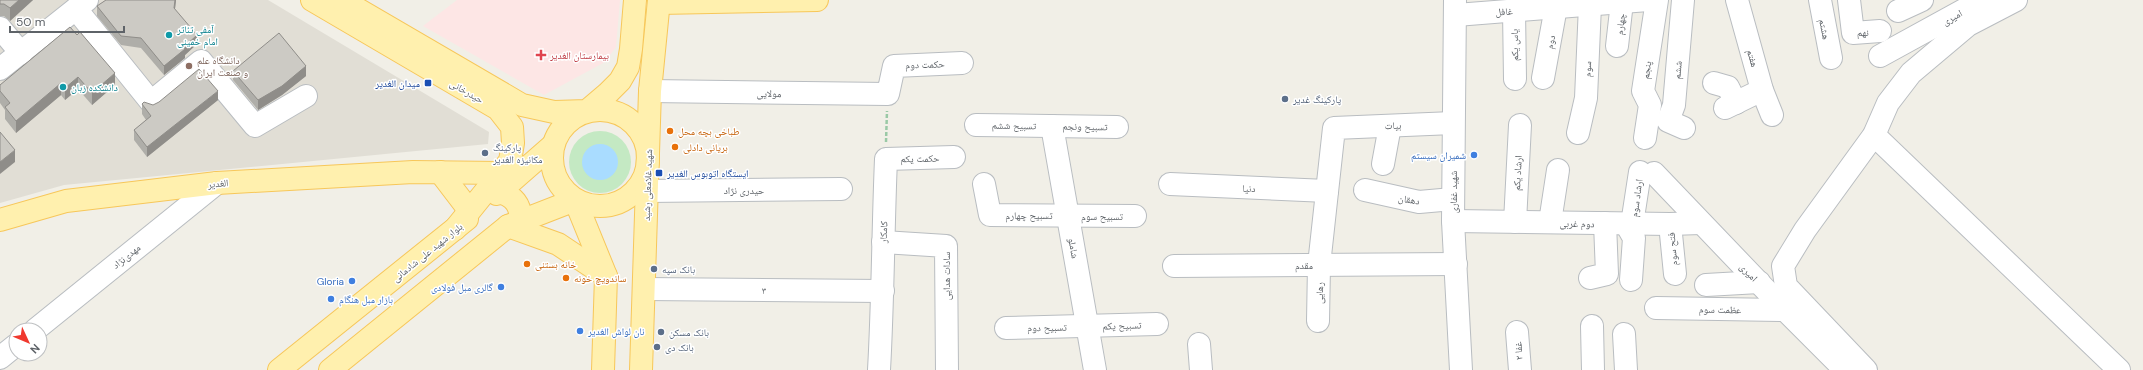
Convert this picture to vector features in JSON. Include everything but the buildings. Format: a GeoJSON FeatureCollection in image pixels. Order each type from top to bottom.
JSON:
{"type":"FeatureCollection","features":[{"type":"Feature","properties":{"kind":"main road","name":"حیدرخانی"},"geometry":{"type":"LineString","coordinates":[[312,0],[498,109],[512,127],[513,143],[510,160],[501,182],[469,210],[455,229]]}},
{"type":"Feature","properties":{"kind":"main road","name":"حیدرخانی"},"geometry":{"type":"LineString","coordinates":[[342,0],[522,105],[554,112],[587,111]]}},
{"type":"Feature","properties":{"kind":"main road"},"geometry":{"type":"LineString","coordinates":[[587,111],[602,109],[616,112],[629,119],[639,130],[646,143],[648,158],[642,182],[634,192],[624,200],[612,205],[587,205],[575,200],[565,192],[555,176],[551,158],[553,145],[564,126],[572,118],[587,111],[620,81],[628,67],[635,0]]}},
{"type":"Feature","properties":{"kind":"main road"},"geometry":{"type":"LineString","coordinates":[[659,2],[817,0]]}},
{"type":"Feature","properties":{"kind":"main road","name":"شهید غلامعلی رشید"},"geometry":{"type":"LineString","coordinates":[[641,370],[650,91],[659,2]]}},
{"type":"Feature","properties":{"kind":"main road","name":"بلوار شهید علی شادمانی"},"geometry":{"type":"LineString","coordinates":[[279,370],[455,229],[501,182],[553,145]]}},
{"type":"Feature","properties":{"kind":"main road","name":"الغدیر"},"geometry":{"type":"LineString","coordinates":[[0,220],[66,201],[217,183],[413,172],[440,172],[501,182]]}},
{"type":"Feature","properties":{"kind":"main road"},"geometry":{"type":"LineString","coordinates":[[440,172],[469,210]]}},
{"type":"Feature","properties":{"kind":"main road"},"geometry":{"type":"LineString","coordinates":[[501,182],[509,195],[516,201],[520,210],[514,223]]}},
{"type":"Feature","properties":{"kind":"main road"},"geometry":{"type":"LineString","coordinates":[[330,370],[514,223],[575,200]]}},
{"type":"Feature","properties":{"kind":"main road"},"geometry":{"type":"LineString","coordinates":[[575,200],[606,276],[604,370]]}},
{"type":"Feature","properties":{"kind":"main road"},"geometry":{"type":"LineString","coordinates":[[514,223],[558,244],[606,276]]}},
{"type":"Feature","properties":{"kind":"street","name":"پنجم"},"geometry":{"type":"LineString","coordinates":[[1645,138],[1650,105],[1643,91],[1657,0]]}},
{"type":"Feature","properties":{"kind":"street","name":"ششم"},"geometry":{"type":"LineString","coordinates":[[1682,0],[1674,105],[1668,121],[1684,128]]}},
{"type":"Feature","properties":{"kind":"street","name":"هشتم"},"geometry":{"type":"LineString","coordinates":[[1820,0],[1831,58]]}},
{"type":"Feature","properties":{"kind":"street","name":"نهم"},"geometry":{"type":"LineString","coordinates":[[1849,0],[1853,33],[1880,31]]}},
{"type":"Feature","properties":{"kind":"street"},"geometry":{"type":"LineString","coordinates":[[1898,11],[1922,0]]}},
{"type":"Feature","properties":{"kind":"street","name":"امیری"},"geometry":{"type":"LineString","coordinates":[[1880,56],[1982,0]]}},
{"type":"Feature","properties":{"kind":"street"},"geometry":{"type":"LineString","coordinates":[[1866,370],[1786,286],[1783,266],[1805,230],[1874,135],[1888,103],[1911,73],[1968,25],[2016,0]]}},
{"type":"Feature","properties":{"kind":"street","name":"غافل"},"geometry":{"type":"LineString","coordinates":[[1451,5],[1556,7],[1635,1]]}},
{"type":"Feature","properties":{"kind":"street","name":"چهارم"},"geometry":{"type":"LineString","coordinates":[[1617,46],[1635,1]]}},
{"type":"Feature","properties":{"kind":"street"},"geometry":{"type":"LineString","coordinates":[[0,68],[82,4],[151,102],[201,61],[255,126],[306,96]]}},
{"type":"Feature","properties":{"kind":"street","name":"شهید غفاری"},"geometry":{"type":"LineString","coordinates":[[1451,5],[1453,221],[1461,370]]}},
{"type":"Feature","properties":{"kind":"street","name":"سوم"},"geometry":{"type":"LineString","coordinates":[[1578,133],[1586,98],[1590,5]]}},
{"type":"Feature","properties":{"kind":"street","name":"یاس یکم"},"geometry":{"type":"LineString","coordinates":[[1503,7],[1515,79]]}},
{"type":"Feature","properties":{"kind":"street","name":"دوم"},"geometry":{"type":"LineString","coordinates":[[1543,78],[1556,7]]}},
{"type":"Feature","properties":{"kind":"street","name":"هفتم"},"geometry":{"type":"LineString","coordinates":[[1745,10],[1762,90],[1772,115]]}},
{"type":"Feature","properties":{"kind":"street"},"geometry":{"type":"LineString","coordinates":[[0,28],[21,53]]}},
{"type":"Feature","properties":{"kind":"street","name":"حکمت دوم"},"geometry":{"type":"LineString","coordinates":[[888,94],[894,66],[962,63]]}},
{"type":"Feature","properties":{"kind":"street"},"geometry":{"type":"LineString","coordinates":[[1714,83],[1728,88],[1731,106],[1762,90]]}},
{"type":"Feature","properties":{"kind":"street","name":"مولایی"},"geometry":{"type":"LineString","coordinates":[[650,91],[888,94]]}},
{"type":"Feature","properties":{"kind":"street","name":"بیات"},"geometry":{"type":"LineString","coordinates":[[1334,128],[1453,123]]}},
{"type":"Feature","properties":{"kind":"street","name":"تسبیح ششم"},"geometry":{"type":"LineString","coordinates":[[976,125],[1052,126]]}},
{"type":"Feature","properties":{"kind":"street","name":"ارشاد یکم"},"geometry":{"type":"LineString","coordinates":[[1515,222],[1520,125]]}},
{"type":"Feature","properties":{"kind":"street","name":"تسبیح ونجم"},"geometry":{"type":"LineString","coordinates":[[1052,126],[1117,126]]}},
{"type":"Feature","properties":{"kind":"street","name":"شاملو"},"geometry":{"type":"LineString","coordinates":[[1052,126],[1095,370]]}},
{"type":"Feature","properties":{"kind":"street"},"geometry":{"type":"LineString","coordinates":[[1383,164],[1390,126]]}},
{"type":"Feature","properties":{"kind":"street","name":"مقدم"},"geometry":{"type":"LineString","coordinates":[[1174,266],[1319,265],[1334,128]]}},
{"type":"Feature","properties":{"kind":"street"},"geometry":{"type":"LineString","coordinates":[[1874,135],[2119,370]]}},
{"type":"Feature","properties":{"kind":"street","name":"حکمت یکم"},"geometry":{"type":"LineString","coordinates":[[886,159],[954,157]]}},
{"type":"Feature","properties":{"kind":"street","name":"کامکار"},"geometry":{"type":"LineString","coordinates":[[878,370],[883,291],[886,159]]}},
{"type":"Feature","properties":{"kind":"street"},"geometry":{"type":"LineString","coordinates":[[1550,222],[1558,170]]}},
{"type":"Feature","properties":{"kind":"street","name":"امیری"},"geometry":{"type":"LineString","coordinates":[[1647,173],[1701,223],[1759,282],[1784,310],[1845,370]]}},
{"type":"Feature","properties":{"kind":"street","name":"ارشاد سوم"},"geometry":{"type":"LineString","coordinates":[[1590,278],[1607,274],[1621,224],[1647,173]]}},
{"type":"Feature","properties":{"kind":"street","name":"مهدی‌نژاد"},"geometry":{"type":"LineString","coordinates":[[45,322],[217,183]]}},
{"type":"Feature","properties":{"kind":"street","name":"تسبیح چهارم"},"geometry":{"type":"LineString","coordinates":[[984,184],[990,215],[1068,216]]}},
{"type":"Feature","properties":{"kind":"street","name":"دنیا"},"geometry":{"type":"LineString","coordinates":[[1170,184],[1327,191]]}},
{"type":"Feature","properties":{"kind":"street","name":"حیدری نژاد"},"geometry":{"type":"LineString","coordinates":[[647,191],[841,189]]}},
{"type":"Feature","properties":{"kind":"street","name":"دهقان"},"geometry":{"type":"LineString","coordinates":[[1365,190],[1419,202],[1453,199]]}},
{"type":"Feature","properties":{"kind":"street","name":"تسبیح سوم"},"geometry":{"type":"LineString","coordinates":[[1068,216],[1135,216]]}},
{"type":"Feature","properties":{"kind":"street","name":"دوم غربی"},"geometry":{"type":"LineString","coordinates":[[1453,221],[1621,224],[1701,223]]}},
{"type":"Feature","properties":{"kind":"street"},"geometry":{"type":"LineString","coordinates":[[1621,224],[1634,238],[1631,280]]}},
{"type":"Feature","properties":{"kind":"street","name":"فتح سوم"},"geometry":{"type":"LineString","coordinates":[[1670,224],[1675,274]]}},
{"type":"Feature","properties":{"kind":"street","name":"سادات هدایی"},"geometry":{"type":"LineString","coordinates":[[883,242],[946,246],[947,370]]}},
{"type":"Feature","properties":{"kind":"street"},"geometry":{"type":"LineString","coordinates":[[1319,265],[1456,264]]}},
{"type":"Feature","properties":{"kind":"street","name":"رهایی"},"geometry":{"type":"LineString","coordinates":[[1318,321],[1319,265]]}},
{"type":"Feature","properties":{"kind":"street"},"geometry":{"type":"LineString","coordinates":[[1706,285],[1759,282]]}},
{"type":"Feature","properties":{"kind":"street","name":"۳"},"geometry":{"type":"LineString","coordinates":[[644,289],[883,291]]}},
{"type":"Feature","properties":{"kind":"street","name":"عظمت سوم"},"geometry":{"type":"LineString","coordinates":[[1656,308],[1784,310]]}},
{"type":"Feature","properties":{"kind":"street","name":"تسبیح یکم"},"geometry":{"type":"LineString","coordinates":[[1088,326],[1157,324]]}},
{"type":"Feature","properties":{"kind":"street","name":"تسبیح دوم"},"geometry":{"type":"LineString","coordinates":[[1006,328],[1088,326]]}},
{"type":"Feature","properties":{"kind":"street"},"geometry":{"type":"LineString","coordinates":[[1592,326],[1593,370]]}},
{"type":"Feature","properties":{"kind":"street","name":"غفا ۲"},"geometry":{"type":"LineString","coordinates":[[1517,332],[1520,370]]}},
{"type":"Feature","properties":{"kind":"street"},"geometry":{"type":"LineString","coordinates":[[1624,334],[1626,370]]}},
{"type":"Feature","properties":{"kind":"street"},"geometry":{"type":"LineString","coordinates":[[1199,344],[1201,370]]}},
{"type":"Feature","properties":{"kind":"street"},"geometry":{"type":"LineString","coordinates":[[0,358],[8,352]]}},
{"type":"Feature","properties":{"kind":"path"},"geometry":{"type":"LineString","coordinates":[[886,159],[888,94]]}},
{"type":"Feature","properties":{"kind":"shaded area","name":"دانشگاه علم و صنعت ایران"},"geometry":{"type":"Polygon","coordinates":[[[0,0],[268,0],[489,132],[488,144],[64,185],[0,203],[0,0]]]}},
{"type":"Feature","properties":{"kind":"shaded area","name":"بیمارستان الغدیر"},"geometry":{"type":"Polygon","coordinates":[[[457,0],[620,0],[616,47],[605,62],[544,95],[423,26],[457,0]]]}},
{"type":"Feature","properties":{"kind":"green space"},"geometry":{"type":"Polygon","coordinates":[[[594,131],[606,131],[622,140],[629,150],[631,162],[629,174],[622,184],[606,193],[594,193],[583,188],[574,179],[569,168],[569,156],[574,145],[583,136],[594,131]]]}},
{"type":"Feature","properties":{"kind":"water"},"geometry":{"type":"Polygon","coordinates":[[[600,144],[610,147],[615,152],[618,162],[615,172],[610,177],[600,180],[590,177],[585,172],[582,162],[585,152],[590,147],[600,144]]]}},
{"type":"Feature","properties":{"kind":"place","name":"آمفی تئاتر امام خمینی"},"geometry":{"type":"Point","coordinates":[169,35]}},
{"type":"Feature","properties":{"kind":"place","name":"بیمارستان الغدیر"},"geometry":{"type":"Point","coordinates":[541,55]}},
{"type":"Feature","properties":{"kind":"place","name":"دانشگاه علم و صنعت ایران"},"geometry":{"type":"Point","coordinates":[189,66]}},
{"type":"Feature","properties":{"kind":"place","name":"میدان الغدیر"},"geometry":{"type":"Point","coordinates":[428,83]}},
{"type":"Feature","properties":{"kind":"place","name":"دانشکده زبان"},"geometry":{"type":"Point","coordinates":[63,87]}},
{"type":"Feature","properties":{"kind":"place","name":"پارکینگ غدیر"},"geometry":{"type":"Point","coordinates":[1285,99]}},
{"type":"Feature","properties":{"kind":"place","name":"طباخی بچه محل"},"geometry":{"type":"Point","coordinates":[670,131]}},
{"type":"Feature","properties":{"kind":"place","name":"بریانی دادلی"},"geometry":{"type":"Point","coordinates":[675,147]}},
{"type":"Feature","properties":{"kind":"place","name":"پارکینگ مکانیزه الغدیر"},"geometry":{"type":"Point","coordinates":[485,153]}},
{"type":"Feature","properties":{"kind":"place","name":"شمیران سیستم"},"geometry":{"type":"Point","coordinates":[1474,155]}},
{"type":"Feature","properties":{"kind":"place","name":"ایستگاه اتوبوس الغدیر"},"geometry":{"type":"Point","coordinates":[659,173]}},
{"type":"Feature","properties":{"kind":"place","name":"خانه بستنی"},"geometry":{"type":"Point","coordinates":[527,264]}},
{"type":"Feature","properties":{"kind":"place","name":"بانک سپه"},"geometry":{"type":"Point","coordinates":[654,269]}},
{"type":"Feature","properties":{"kind":"place","name":"ساندویچ خونه"},"geometry":{"type":"Point","coordinates":[566,278]}},
{"type":"Feature","properties":{"kind":"place","name":"Gloria"},"geometry":{"type":"Point","coordinates":[352,281]}},
{"type":"Feature","properties":{"kind":"place","name":"گالری مبل فولادی"},"geometry":{"type":"Point","coordinates":[501,287]}},
{"type":"Feature","properties":{"kind":"place","name":"بازار مبل هنگام"},"geometry":{"type":"Point","coordinates":[331,299]}},
{"type":"Feature","properties":{"kind":"place","name":"نان لواش الغدیر"},"geometry":{"type":"Point","coordinates":[580,331]}},
{"type":"Feature","properties":{"kind":"place","name":"بانک مسکن"},"geometry":{"type":"Point","coordinates":[661,332]}},
{"type":"Feature","properties":{"kind":"place","name":"بانک دی"},"geometry":{"type":"Point","coordinates":[657,347]}}]}
